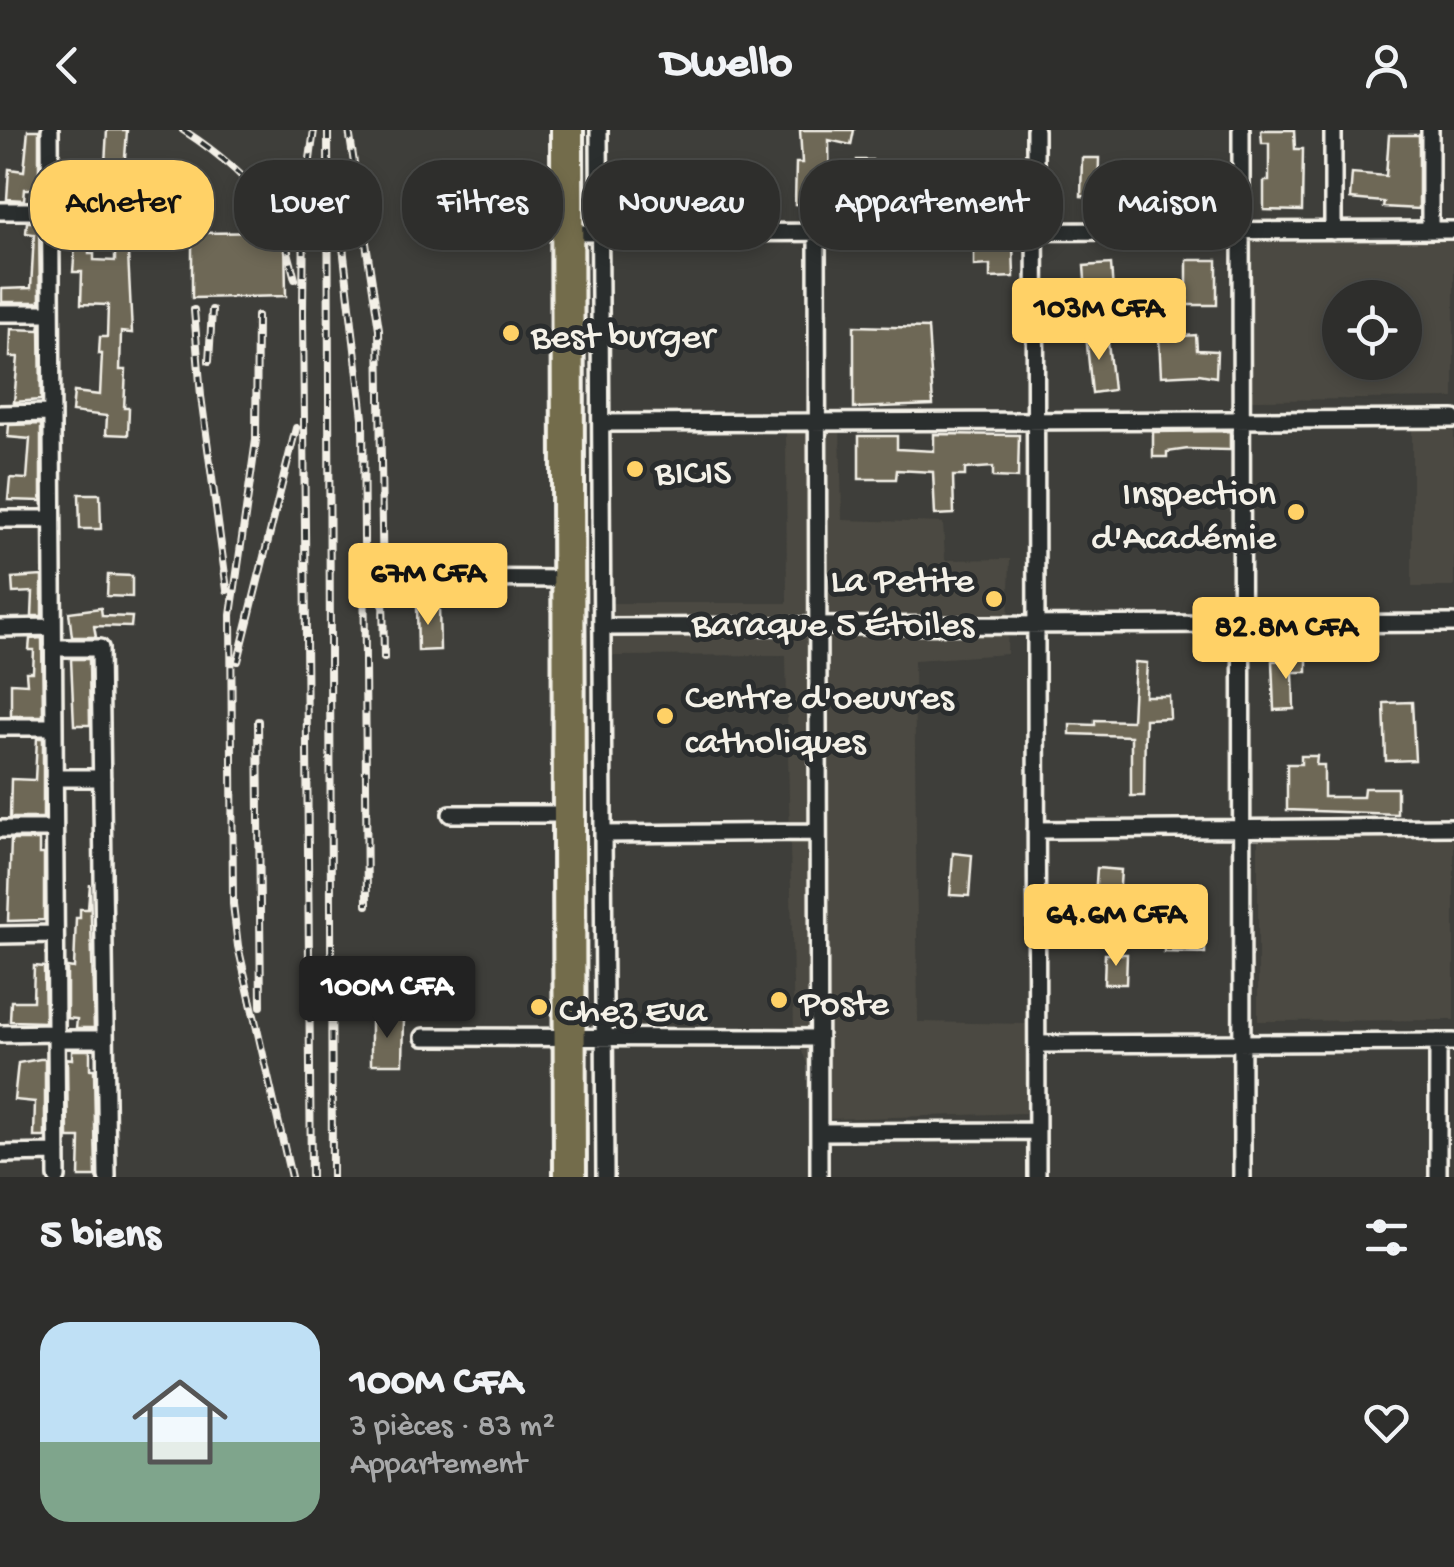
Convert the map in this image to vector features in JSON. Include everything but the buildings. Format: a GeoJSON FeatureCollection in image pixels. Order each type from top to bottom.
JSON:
{"type":"FeatureCollection","features":[{"type":"Feature","properties":{"kind":"highway"},"geometry":{"type":"LineString","coordinates":[[567,130],[570,1177]]}},
{"type":"Feature","properties":{"kind":"street"},"geometry":{"type":"LineString","coordinates":[[50,130],[50,160]]}},
{"type":"Feature","properties":{"kind":"street"},"geometry":{"type":"LineString","coordinates":[[599,130],[599,160]]}},
{"type":"Feature","properties":{"kind":"street"},"geometry":{"type":"LineString","coordinates":[[1035,130],[1035,160]]}},
{"type":"Feature","properties":{"kind":"street"},"geometry":{"type":"LineString","coordinates":[[1241,130],[1241,160]]}},
{"type":"Feature","properties":{"kind":"street"},"geometry":{"type":"LineString","coordinates":[[1332,130],[1333,231]]}},
{"type":"Feature","properties":{"kind":"street"},"geometry":{"type":"LineString","coordinates":[[1430,130],[1430,230]]}},
{"type":"Feature","properties":{"kind":"street"},"geometry":{"type":"LineString","coordinates":[[0,211],[30,211]]}},
{"type":"Feature","properties":{"kind":"street"},"geometry":{"type":"LineString","coordinates":[[1252,231],[1454,230]]}},
{"type":"Feature","properties":{"kind":"street"},"geometry":{"type":"LineString","coordinates":[[568,233],[583,233]]}},
{"type":"Feature","properties":{"kind":"street"},"geometry":{"type":"LineString","coordinates":[[51,250],[56,1177]]}},
{"type":"Feature","properties":{"kind":"street"},"geometry":{"type":"LineString","coordinates":[[600,250],[606,1177]]}},
{"type":"Feature","properties":{"kind":"street"},"geometry":{"type":"LineString","coordinates":[[817,250],[819,1177]]}},
{"type":"Feature","properties":{"kind":"street"},"geometry":{"type":"LineString","coordinates":[[1036,250],[1037,1177]]}},
{"type":"Feature","properties":{"kind":"street"},"geometry":{"type":"LineString","coordinates":[[1241,250],[1242,1177]]}},
{"type":"Feature","properties":{"kind":"street"},"geometry":{"type":"LineString","coordinates":[[0,313],[51,313]]}},
{"type":"Feature","properties":{"kind":"street"},"geometry":{"type":"LineString","coordinates":[[0,414],[52,413]]}},
{"type":"Feature","properties":{"kind":"street"},"geometry":{"type":"LineString","coordinates":[[601,422],[1454,418]]}},
{"type":"Feature","properties":{"kind":"street"},"geometry":{"type":"LineString","coordinates":[[0,519],[52,519]]}},
{"type":"Feature","properties":{"kind":"street"},"geometry":{"type":"LineString","coordinates":[[424,578],[568,580]]}},
{"type":"Feature","properties":{"kind":"street"},"geometry":{"type":"LineString","coordinates":[[602,628],[1454,624]]}},
{"type":"Feature","properties":{"kind":"street"},"geometry":{"type":"LineString","coordinates":[[0,628],[53,627]]}},
{"type":"Feature","properties":{"kind":"street"},"geometry":{"type":"LineString","coordinates":[[53,648],[100,648],[106,1177]]}},
{"type":"Feature","properties":{"kind":"street"},"geometry":{"type":"LineString","coordinates":[[0,727],[54,727]]}},
{"type":"Feature","properties":{"kind":"street"},"geometry":{"type":"LineString","coordinates":[[54,778],[102,778]]}},
{"type":"Feature","properties":{"kind":"street"},"geometry":{"type":"LineString","coordinates":[[451,814],[569,814]]}},
{"type":"Feature","properties":{"kind":"street"},"geometry":{"type":"LineString","coordinates":[[1036,830],[1454,827]]}},
{"type":"Feature","properties":{"kind":"street"},"geometry":{"type":"LineString","coordinates":[[0,828],[54,828]]}},
{"type":"Feature","properties":{"kind":"street"},"geometry":{"type":"LineString","coordinates":[[603,834],[818,832]]}},
{"type":"Feature","properties":{"kind":"street"},"geometry":{"type":"LineString","coordinates":[[0,934],[55,934]]}},
{"type":"Feature","properties":{"kind":"street"},"geometry":{"type":"LineString","coordinates":[[0,1034],[105,1038]]}},
{"type":"Feature","properties":{"kind":"street"},"geometry":{"type":"LineString","coordinates":[[424,1037],[819,1038]]}},
{"type":"Feature","properties":{"kind":"street"},"geometry":{"type":"LineString","coordinates":[[1037,1044],[1446,1042],[1438,1177]]}},
{"type":"Feature","properties":{"kind":"street"},"geometry":{"type":"LineString","coordinates":[[819,1132],[1037,1130]]}},
{"type":"Feature","properties":{"kind":"street"},"geometry":{"type":"LineString","coordinates":[[0,1154],[56,1153]]}},
{"type":"Feature","properties":{"kind":"shaded area"},"geometry":{"type":"Polygon","coordinates":[[[1454,238],[1454,398],[1250,400],[1252,240],[1454,238]]]}},
{"type":"Feature","properties":{"kind":"shaded area"},"geometry":{"type":"Polygon","coordinates":[[[840,425],[842,520],[943,523],[945,560],[1010,559],[1007,654],[914,660],[918,1022],[1026,1024],[1025,1113],[828,1119],[794,1030],[786,655],[609,656],[607,603],[787,603],[786,426],[840,425]]]}},
{"type":"Feature","properties":{"kind":"shaded area"},"geometry":{"type":"Polygon","coordinates":[[[1412,429],[1454,429],[1454,587],[1412,587],[1412,429]]]}},
{"type":"Feature","properties":{"kind":"shaded area"},"geometry":{"type":"Polygon","coordinates":[[[1454,836],[1454,1020],[1258,1021],[1258,838],[1454,836]]]}},
{"type":"Feature","properties":{"kind":"railway"},"geometry":{"type":"LineString","coordinates":[[183,130],[224,160],[261,197],[282,232],[295,279]]}},
{"type":"Feature","properties":{"kind":"railway"},"geometry":{"type":"LineString","coordinates":[[311,1177],[303,313],[304,203],[314,130]]}},
{"type":"Feature","properties":{"kind":"railway"},"geometry":{"type":"LineString","coordinates":[[328,130],[332,1177]]}},
{"type":"Feature","properties":{"kind":"railway"},"geometry":{"type":"LineString","coordinates":[[349,130],[379,329],[384,658]]}},
{"type":"Feature","properties":{"kind":"railway"},"geometry":{"type":"LineString","coordinates":[[343,250],[363,418],[367,905]]}},
{"type":"Feature","properties":{"kind":"railway"},"geometry":{"type":"LineString","coordinates":[[194,310],[201,396],[227,590]]}},
{"type":"Feature","properties":{"kind":"railway"},"geometry":{"type":"LineString","coordinates":[[209,361],[212,310]]}},
{"type":"Feature","properties":{"kind":"railway"},"geometry":{"type":"LineString","coordinates":[[257,316],[256,440],[231,615],[233,904],[238,946],[291,1177]]}},
{"type":"Feature","properties":{"kind":"railway"},"geometry":{"type":"LineString","coordinates":[[238,661],[296,428]]}},
{"type":"Feature","properties":{"kind":"railway"},"geometry":{"type":"LineString","coordinates":[[258,721],[261,1006]]}},
{"type":"Feature","properties":{"kind":"place","name":"Best burger"},"geometry":{"type":"Point","coordinates":[511,333]}},
{"type":"Feature","properties":{"kind":"place","name":"BICIS"},"geometry":{"type":"Point","coordinates":[635,469]}},
{"type":"Feature","properties":{"kind":"place","name":"Inspection d'Académie"},"geometry":{"type":"Point","coordinates":[1296,512]}},
{"type":"Feature","properties":{"kind":"place","name":"La Petite Baraque 5 Étoiles"},"geometry":{"type":"Point","coordinates":[994,599]}},
{"type":"Feature","properties":{"kind":"place","name":"Centre d'oeuvres catholiques"},"geometry":{"type":"Point","coordinates":[665,716]}},
{"type":"Feature","properties":{"kind":"place","name":"Poste"},"geometry":{"type":"Point","coordinates":[779,1000]}},
{"type":"Feature","properties":{"kind":"place","name":"Chez Eva"},"geometry":{"type":"Point","coordinates":[539,1007]}}]}
